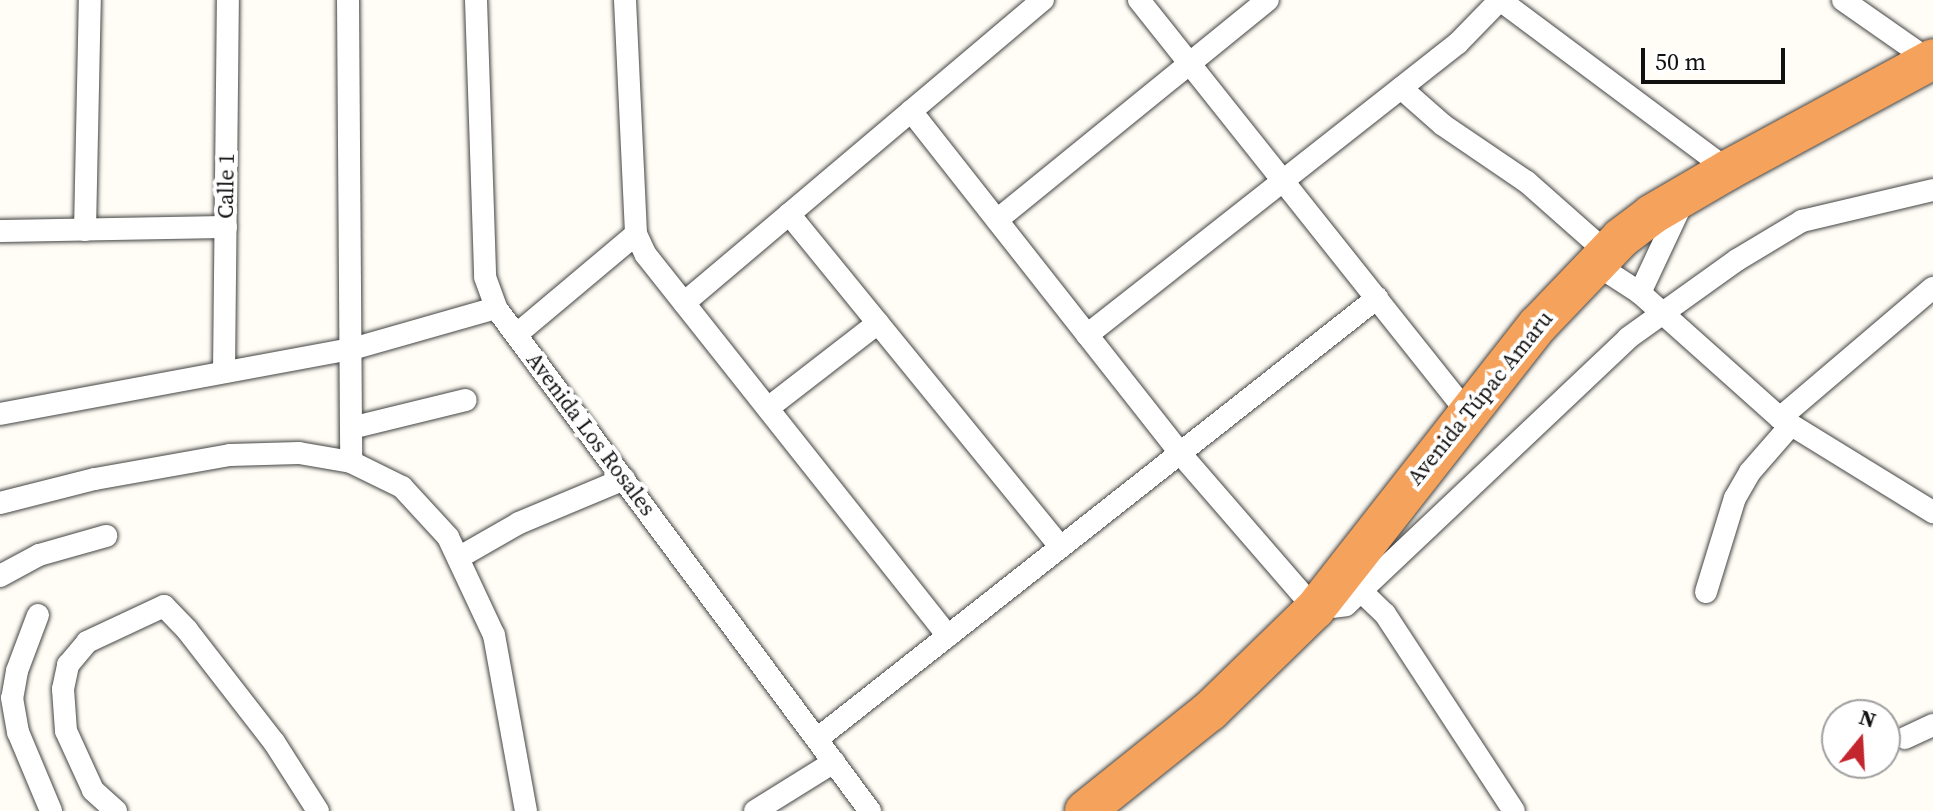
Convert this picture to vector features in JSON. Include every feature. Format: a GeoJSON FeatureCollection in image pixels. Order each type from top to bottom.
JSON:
{"type":"FeatureCollection","features":[{"type":"Feature","properties":{"kind":"highway","name":"Avenida Túpac Amaru"},"geometry":{"type":"LineString","coordinates":[[1085,811],[1210,711],[1315,609],[1467,412],[1556,303],[1600,257],[1651,215],[1932,60]]}},
{"type":"Feature","properties":{"kind":"street"},"geometry":{"type":"LineString","coordinates":[[85,230],[90,0]]}},
{"type":"Feature","properties":{"kind":"street","name":"Calle 1"},"geometry":{"type":"LineString","coordinates":[[224,372],[228,0]]}},
{"type":"Feature","properties":{"kind":"street"},"geometry":{"type":"LineString","coordinates":[[348,0],[351,462]]}},
{"type":"Feature","properties":{"kind":"street","name":"Avenida Los Rosales"},"geometry":{"type":"LineString","coordinates":[[476,0],[485,277],[496,308],[870,811]]}},
{"type":"Feature","properties":{"kind":"street"},"geometry":{"type":"LineString","coordinates":[[625,0],[636,234],[646,255],[948,636]]}},
{"type":"Feature","properties":{"kind":"street"},"geometry":{"type":"LineString","coordinates":[[684,303],[1043,0]]}},
{"type":"Feature","properties":{"kind":"street"},"geometry":{"type":"LineString","coordinates":[[1139,0],[1467,412]]}},
{"type":"Feature","properties":{"kind":"street"},"geometry":{"type":"LineString","coordinates":[[997,220],[1268,0]]}},
{"type":"Feature","properties":{"kind":"street"},"geometry":{"type":"LineString","coordinates":[[1087,335],[1458,43],[1500,0],[1728,170]]}},
{"type":"Feature","properties":{"kind":"street"},"geometry":{"type":"LineString","coordinates":[[1843,0],[1932,60]]}},
{"type":"Feature","properties":{"kind":"street"},"geometry":{"type":"LineString","coordinates":[[1401,88],[1443,125],[1527,182],[1600,257],[1786,421],[1933,512]]}},
{"type":"Feature","properties":{"kind":"street"},"geometry":{"type":"LineString","coordinates":[[911,111],[1179,452],[1315,609],[1346,605],[1598,365],[1661,313],[1802,221],[1933,190]]}},
{"type":"Feature","properties":{"kind":"street"},"geometry":{"type":"LineString","coordinates":[[1640,293],[1685,195]]}},
{"type":"Feature","properties":{"kind":"street"},"geometry":{"type":"LineString","coordinates":[[789,214],[1060,546]]}},
{"type":"Feature","properties":{"kind":"street"},"geometry":{"type":"LineString","coordinates":[[0,231],[226,227]]}},
{"type":"Feature","properties":{"kind":"street"},"geometry":{"type":"LineString","coordinates":[[517,334],[636,234]]}},
{"type":"Feature","properties":{"kind":"street"},"geometry":{"type":"LineString","coordinates":[[1706,592],[1735,498],[1786,421],[1933,288]]}},
{"type":"Feature","properties":{"kind":"street"},"geometry":{"type":"LineString","coordinates":[[817,739],[1377,298]]}},
{"type":"Feature","properties":{"kind":"street"},"geometry":{"type":"LineString","coordinates":[[0,414],[352,349],[496,308]]}},
{"type":"Feature","properties":{"kind":"street"},"geometry":{"type":"LineString","coordinates":[[768,408],[878,323]]}},
{"type":"Feature","properties":{"kind":"street"},"geometry":{"type":"LineString","coordinates":[[351,428],[466,400]]}},
{"type":"Feature","properties":{"kind":"street"},"geometry":{"type":"LineString","coordinates":[[0,503],[95,479],[230,455],[299,453],[351,462],[402,487],[448,537],[494,635],[526,811]]}},
{"type":"Feature","properties":{"kind":"street"},"geometry":{"type":"LineString","coordinates":[[458,558],[519,523],[624,479]]}},
{"type":"Feature","properties":{"kind":"street"},"geometry":{"type":"LineString","coordinates":[[0,576],[39,555],[106,536]]}},
{"type":"Feature","properties":{"kind":"street"},"geometry":{"type":"LineString","coordinates":[[1361,591],[1385,614],[1514,811]]}},
{"type":"Feature","properties":{"kind":"street"},"geometry":{"type":"LineString","coordinates":[[116,811],[93,790],[66,731],[63,689],[68,665],[87,642],[164,606],[187,630],[274,742],[318,811]]}},
{"type":"Feature","properties":{"kind":"street"},"geometry":{"type":"LineString","coordinates":[[38,615],[17,671],[12,698],[18,732],[51,811]]}},
{"type":"Feature","properties":{"kind":"street"},"geometry":{"type":"LineString","coordinates":[[1905,738],[1933,725]]}},
{"type":"Feature","properties":{"kind":"street"},"geometry":{"type":"LineString","coordinates":[[755,811],[834,762]]}}]}
